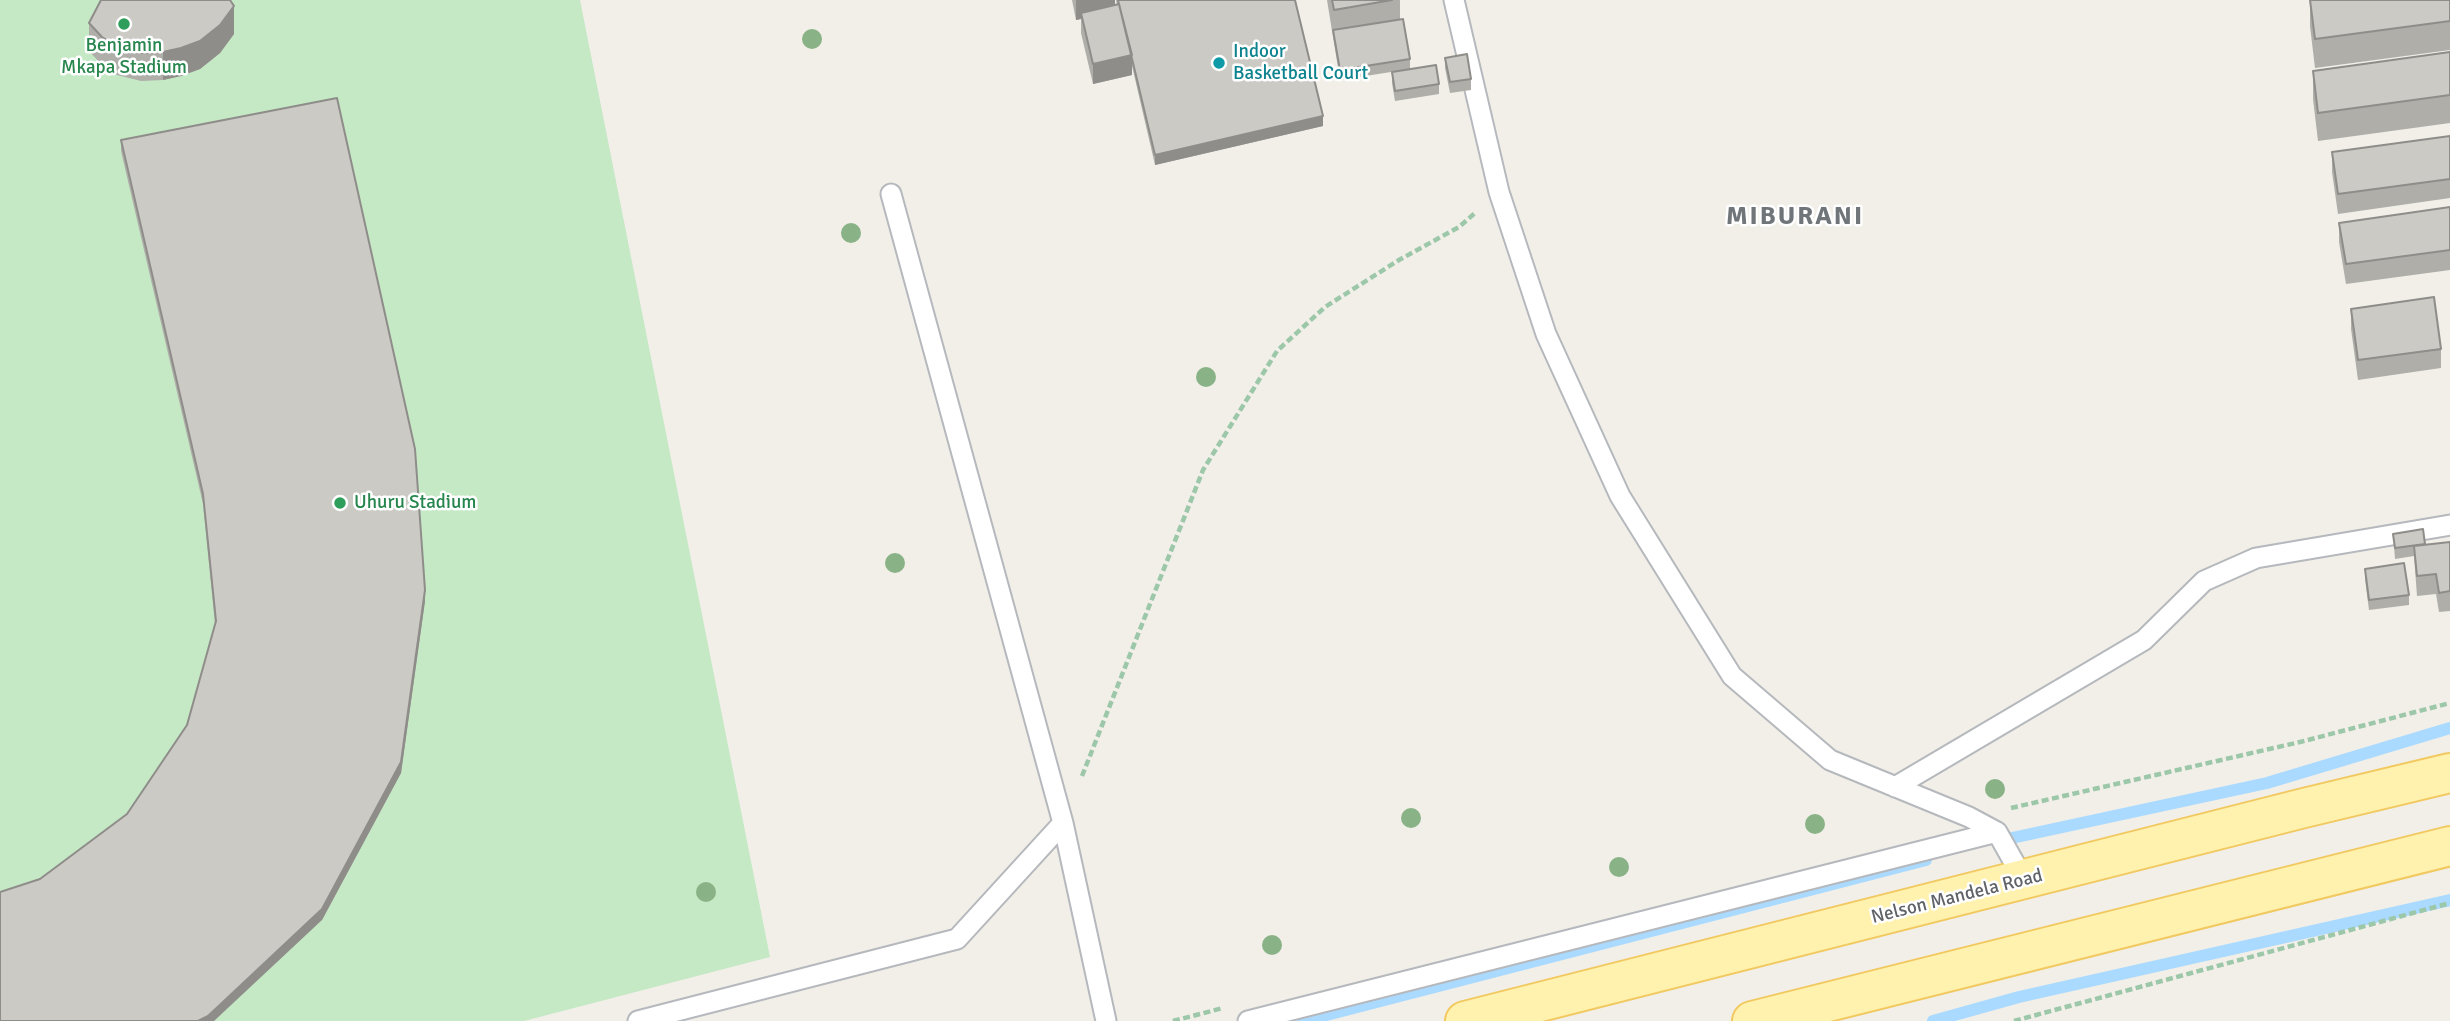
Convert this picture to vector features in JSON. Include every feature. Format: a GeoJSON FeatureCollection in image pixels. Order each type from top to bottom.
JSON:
{"type":"FeatureCollection","features":[{"type":"Feature","properties":{"kind":"main road","name":"Nelson Mandela Road"},"geometry":{"type":"LineString","coordinates":[[1465,1021],[2450,773]]}},
{"type":"Feature","properties":{"kind":"main road"},"geometry":{"type":"LineString","coordinates":[[1752,1021],[2450,846]]}},
{"type":"Feature","properties":{"kind":"lane"},"geometry":{"type":"LineString","coordinates":[[1454,0],[1499,192],[1546,334],[1620,496],[1732,676],[1830,760],[1969,817],[1997,832],[2024,880]]}},
{"type":"Feature","properties":{"kind":"lane"},"geometry":{"type":"LineString","coordinates":[[891,194],[1063,823],[1106,1021]]}},
{"type":"Feature","properties":{"kind":"lane"},"geometry":{"type":"LineString","coordinates":[[1895,787],[2144,640],[2204,581],[2256,558],[2450,525]]}},
{"type":"Feature","properties":{"kind":"lane"},"geometry":{"type":"LineString","coordinates":[[638,1021],[957,939],[1063,823]]}},
{"type":"Feature","properties":{"kind":"lane"},"geometry":{"type":"LineString","coordinates":[[1248,1021],[1997,832]]}},
{"type":"Feature","properties":{"kind":"path"},"geometry":{"type":"LineString","coordinates":[[1063,823],[1203,470],[1277,351],[1325,307],[1399,260],[1459,227],[1499,192]]}},
{"type":"Feature","properties":{"kind":"path"},"geometry":{"type":"LineString","coordinates":[[2014,1021],[2450,903]]}},
{"type":"Feature","properties":{"kind":"green space","name":"Uhuru Stadium"},"geometry":{"type":"Polygon","coordinates":[[[0,0],[580,0],[770,957],[524,1021],[0,1021],[0,0]]]}},
{"type":"Feature","properties":{"kind":"building","name":"Benjamin Mkapa Stadium"},"geometry":{"type":"Polygon","coordinates":[[[101,0],[230,0],[234,6],[220,25],[200,41],[163,52],[141,53],[117,47],[102,37],[89,23],[101,0]]]}},
{"type":"Feature","properties":{"kind":"building","name":"Indoor Basketball Court"},"geometry":{"type":"Polygon","coordinates":[[[1118,0],[1295,0],[1323,116],[1155,155],[1118,0]]]}},
{"type":"Feature","properties":{"kind":"building"},"geometry":{"type":"Polygon","coordinates":[[[1332,0],[1392,0],[1334,10],[1332,0]]]}},
{"type":"Feature","properties":{"kind":"building"},"geometry":{"type":"Polygon","coordinates":[[[2310,0],[2450,0],[2450,21],[2315,39],[2310,0]]]}},
{"type":"Feature","properties":{"kind":"building"},"geometry":{"type":"Polygon","coordinates":[[[1119,4],[1132,55],[1093,64],[1081,13],[1119,4]]]}},
{"type":"Feature","properties":{"kind":"building"},"geometry":{"type":"Polygon","coordinates":[[[1403,19],[1410,59],[1340,70],[1333,30],[1403,19]]]}},
{"type":"Feature","properties":{"kind":"building"},"geometry":{"type":"Polygon","coordinates":[[[2450,52],[2450,95],[2318,113],[2313,71],[2450,52]]]}},
{"type":"Feature","properties":{"kind":"building"},"geometry":{"type":"Polygon","coordinates":[[[1467,54],[1471,79],[1450,82],[1445,58],[1467,54]]]}},
{"type":"Feature","properties":{"kind":"building"},"geometry":{"type":"Polygon","coordinates":[[[1436,65],[1439,84],[1395,91],[1392,72],[1436,65]]]}},
{"type":"Feature","properties":{"kind":"building"},"geometry":{"type":"Polygon","coordinates":[[[337,98],[415,449],[425,590],[401,762],[322,909],[208,1016],[198,1021],[0,1021],[0,892],[40,879],[127,814],[187,725],[216,621],[203,494],[121,140],[337,98]]]}},
{"type":"Feature","properties":{"kind":"building"},"geometry":{"type":"Polygon","coordinates":[[[2450,136],[2450,179],[2338,194],[2332,152],[2450,136]]]}},
{"type":"Feature","properties":{"kind":"building"},"geometry":{"type":"Polygon","coordinates":[[[2450,207],[2450,250],[2346,264],[2339,223],[2450,207]]]}},
{"type":"Feature","properties":{"kind":"building"},"geometry":{"type":"Polygon","coordinates":[[[2434,297],[2441,349],[2358,360],[2351,309],[2434,297]]]}},
{"type":"Feature","properties":{"kind":"building"},"geometry":{"type":"Polygon","coordinates":[[[2423,529],[2425,544],[2395,548],[2393,534],[2423,529]]]}},
{"type":"Feature","properties":{"kind":"building"},"geometry":{"type":"Polygon","coordinates":[[[2450,542],[2450,591],[2439,593],[2436,574],[2417,576],[2414,546],[2450,542]]]}},
{"type":"Feature","properties":{"kind":"building"},"geometry":{"type":"Polygon","coordinates":[[[2404,563],[2409,595],[2369,600],[2365,569],[2404,563]]]}},
{"type":"Feature","properties":{"kind":"waterway"},"geometry":{"type":"LineString","coordinates":[[1998,841],[2267,783],[2450,728]]}},
{"type":"Feature","properties":{"kind":"waterway"},"geometry":{"type":"LineString","coordinates":[[1303,1021],[1926,860]]}},
{"type":"Feature","properties":{"kind":"waterway"},"geometry":{"type":"LineString","coordinates":[[1933,1021],[2019,997],[2450,900]]}},
{"type":"Feature","properties":{"kind":"place","name":"Benjamin Mkapa Stadium"},"geometry":{"type":"Point","coordinates":[124,24]}},
{"type":"Feature","properties":{"kind":"place","name":"Indoor Basketball Court"},"geometry":{"type":"Point","coordinates":[1219,63]}},
{"type":"Feature","properties":{"kind":"place","name":"Uhuru Stadium"},"geometry":{"type":"Point","coordinates":[340,503]}},
{"type":"Feature","properties":{"kind":"district","name":"MIBURANI"},"geometry":{"type":"Point","coordinates":[1795,217]}}]}
